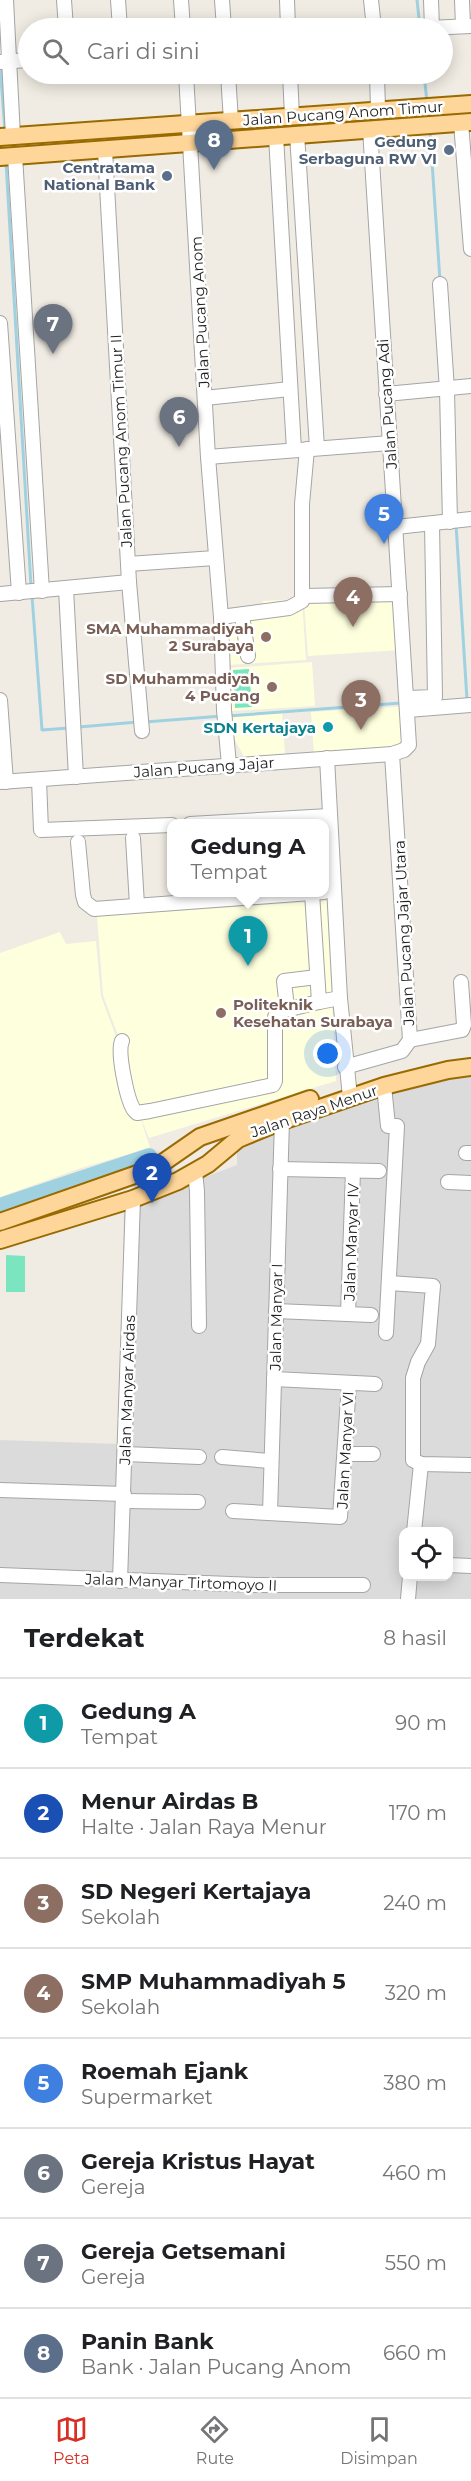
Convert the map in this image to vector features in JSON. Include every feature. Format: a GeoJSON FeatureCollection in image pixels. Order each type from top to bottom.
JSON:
{"type":"FeatureCollection","features":[{"type":"Feature","properties":{"kind":"main road","name":"Jalan Pucang Anom Timur"},"geometry":{"type":"LineString","coordinates":[[6,136],[471,104]]}},
{"type":"Feature","properties":{"kind":"main road","name":"Jalan Pucang Anom Timur"},"geometry":{"type":"LineString","coordinates":[[10,156],[466,123]]}},
{"type":"Feature","properties":{"kind":"main road","name":"Jalan Raya Menur"},"geometry":{"type":"LineString","coordinates":[[0,1222],[143,1172],[200,1137],[349,1092],[437,1062],[471,1057]]}},
{"type":"Feature","properties":{"kind":"main road","name":"Jalan Raya Menur"},"geometry":{"type":"LineString","coordinates":[[0,1240],[133,1198],[195,1172],[244,1135],[349,1092],[471,1067]]}},
{"type":"Feature","properties":{"kind":"main road"},"geometry":{"type":"LineString","coordinates":[[200,1137],[204,1150],[216,1156]]}},
{"type":"Feature","properties":{"kind":"main road"},"geometry":{"type":"LineString","coordinates":[[178,1152],[189,1159],[195,1172]]}},
{"type":"Feature","properties":{"kind":"main road"},"geometry":{"type":"LineString","coordinates":[[40,1208],[47,1225]]}},
{"type":"Feature","properties":{"kind":"street"},"geometry":{"type":"LineString","coordinates":[[6,0],[6,136]]}},
{"type":"Feature","properties":{"kind":"street"},"geometry":{"type":"LineString","coordinates":[[64,0],[65,18]]}},
{"type":"Feature","properties":{"kind":"street"},"geometry":{"type":"LineString","coordinates":[[117,0],[119,18]]}},
{"type":"Feature","properties":{"kind":"street"},"geometry":{"type":"LineString","coordinates":[[181,0],[182,18]]}},
{"type":"Feature","properties":{"kind":"street"},"geometry":{"type":"LineString","coordinates":[[222,0],[223,18]]}},
{"type":"Feature","properties":{"kind":"street"},"geometry":{"type":"LineString","coordinates":[[287,0],[288,18]]}},
{"type":"Feature","properties":{"kind":"street"},"geometry":{"type":"LineString","coordinates":[[371,0],[373,18]]}},
{"type":"Feature","properties":{"kind":"street"},"geometry":{"type":"LineString","coordinates":[[430,18],[431,0]]}},
{"type":"Feature","properties":{"kind":"street"},"geometry":{"type":"LineString","coordinates":[[462,0],[467,26]]}},
{"type":"Feature","properties":{"kind":"street","name":"Jalan Pucang Anom"},"geometry":{"type":"LineString","coordinates":[[187,84],[208,457],[221,617],[229,765]]}},
{"type":"Feature","properties":{"kind":"street"},"geometry":{"type":"LineString","coordinates":[[229,84],[231,121]]}},
{"type":"Feature","properties":{"kind":"street"},"geometry":{"type":"LineString","coordinates":[[290,84],[292,116]]}},
{"type":"Feature","properties":{"kind":"street"},"geometry":{"type":"LineString","coordinates":[[377,84],[378,110]]}},
{"type":"Feature","properties":{"kind":"street"},"geometry":{"type":"LineString","coordinates":[[466,123],[471,249]]}},
{"type":"Feature","properties":{"kind":"street","name":"Jalan Pucang Adi"},"geometry":{"type":"LineString","coordinates":[[370,129],[411,740],[406,749]]}},
{"type":"Feature","properties":{"kind":"street"},"geometry":{"type":"LineString","coordinates":[[221,617],[296,606],[304,596],[302,504],[306,449],[307,302],[297,134]]}},
{"type":"Feature","properties":{"kind":"street"},"geometry":{"type":"LineString","coordinates":[[276,136],[290,389],[306,449]]}},
{"type":"Feature","properties":{"kind":"street","name":"Jalan Pucang Anom Timur II"},"geometry":{"type":"LineString","coordinates":[[105,150],[129,582],[142,726]]}},
{"type":"Feature","properties":{"kind":"street"},"geometry":{"type":"LineString","coordinates":[[10,156],[32,592]]}},
{"type":"Feature","properties":{"kind":"street"},"geometry":{"type":"LineString","coordinates":[[284,285],[306,283]]}},
{"type":"Feature","properties":{"kind":"street"},"geometry":{"type":"LineString","coordinates":[[396,527],[458,521],[440,284]]}},
{"type":"Feature","properties":{"kind":"street"},"geometry":{"type":"LineString","coordinates":[[284,303],[307,302]]}},
{"type":"Feature","properties":{"kind":"street"},"geometry":{"type":"LineString","coordinates":[[0,323],[3,408],[32,592]]}},
{"type":"Feature","properties":{"kind":"street"},"geometry":{"type":"LineString","coordinates":[[386,394],[448,390],[471,386]]}},
{"type":"Feature","properties":{"kind":"street"},"geometry":{"type":"LineString","coordinates":[[205,398],[290,389]]}},
{"type":"Feature","properties":{"kind":"street"},"geometry":{"type":"LineString","coordinates":[[208,457],[390,443]]}},
{"type":"Feature","properties":{"kind":"street"},"geometry":{"type":"LineString","coordinates":[[408,705],[435,696],[432,524]]}},
{"type":"Feature","properties":{"kind":"street"},"geometry":{"type":"LineString","coordinates":[[128,564],[215,558]]}},
{"type":"Feature","properties":{"kind":"street"},"geometry":{"type":"LineString","coordinates":[[0,594],[129,582]]}},
{"type":"Feature","properties":{"kind":"street"},"geometry":{"type":"LineString","coordinates":[[66,589],[76,777]]}},
{"type":"Feature","properties":{"kind":"street"},"geometry":{"type":"LineString","coordinates":[[304,596],[400,594]]}},
{"type":"Feature","properties":{"kind":"street"},"geometry":{"type":"LineString","coordinates":[[242,615],[248,656]]}},
{"type":"Feature","properties":{"kind":"street"},"geometry":{"type":"LineString","coordinates":[[0,700],[3,782]]}},
{"type":"Feature","properties":{"kind":"street"},"geometry":{"type":"LineString","coordinates":[[408,705],[471,705]]}},
{"type":"Feature","properties":{"kind":"street","name":"Jalan Pucang Jajar"},"geometry":{"type":"LineString","coordinates":[[3,782],[392,754],[406,749]]}},
{"type":"Feature","properties":{"kind":"street","name":"Jalan Pucang Jajar Utara"},"geometry":{"type":"LineString","coordinates":[[345,1066],[402,1051],[410,1040],[392,754]]}},
{"type":"Feature","properties":{"kind":"street"},"geometry":{"type":"LineString","coordinates":[[327,758],[329,819]]}},
{"type":"Feature","properties":{"kind":"street"},"geometry":{"type":"LineString","coordinates":[[39,780],[41,830],[167,825]]}},
{"type":"Feature","properties":{"kind":"street"},"geometry":{"type":"LineString","coordinates":[[276,819],[329,816]]}},
{"type":"Feature","properties":{"kind":"street"},"geometry":{"type":"LineString","coordinates":[[133,838],[137,905]]}},
{"type":"Feature","properties":{"kind":"street"},"geometry":{"type":"LineString","coordinates":[[78,842],[83,894],[85,902],[91,908],[137,905],[188,897]]}},
{"type":"Feature","properties":{"kind":"street"},"geometry":{"type":"LineString","coordinates":[[319,1002],[317,977],[324,897]]}},
{"type":"Feature","properties":{"kind":"street"},"geometry":{"type":"LineString","coordinates":[[325,897],[340,998],[349,1092]]}},
{"type":"Feature","properties":{"kind":"street"},"geometry":{"type":"LineString","coordinates":[[287,1008],[284,981],[317,977]]}},
{"type":"Feature","properties":{"kind":"street"},"geometry":{"type":"LineString","coordinates":[[410,1040],[462,1030],[464,1025],[461,982]]}},
{"type":"Feature","properties":{"kind":"street"},"geometry":{"type":"LineString","coordinates":[[122,1041],[120,1048],[130,1104],[134,1110],[141,1113],[273,1085],[275,1081],[275,1017],[280,1010],[340,998]]}},
{"type":"Feature","properties":{"kind":"street"},"geometry":{"type":"LineString","coordinates":[[384,1086],[388,1126],[397,1126],[386,1333]]}},
{"type":"Feature","properties":{"kind":"street","name":"Jalan Manyar I"},"geometry":{"type":"LineString","coordinates":[[270,1513],[282,1121]]}},
{"type":"Feature","properties":{"kind":"street"},"geometry":{"type":"LineString","coordinates":[[280,1169],[379,1171]]}},
{"type":"Feature","properties":{"kind":"street","name":"Jalan Manyar IV"},"geometry":{"type":"LineString","coordinates":[[348,1314],[353,1171]]}},
{"type":"Feature","properties":{"kind":"street"},"geometry":{"type":"LineString","coordinates":[[195,1172],[199,1326]]}},
{"type":"Feature","properties":{"kind":"street"},"geometry":{"type":"LineString","coordinates":[[448,1182],[471,1183]]}},
{"type":"Feature","properties":{"kind":"street","name":"Jalan Manyar Airdas"},"geometry":{"type":"LineString","coordinates":[[120,1581],[133,1198]]}},
{"type":"Feature","properties":{"kind":"street"},"geometry":{"type":"LineString","coordinates":[[389,1283],[433,1286],[428,1344],[418,1362],[413,1378],[412,1457],[414,1462],[471,1465]]}},
{"type":"Feature","properties":{"kind":"street"},"geometry":{"type":"LineString","coordinates":[[276,1311],[371,1315]]}},
{"type":"Feature","properties":{"kind":"street"},"geometry":{"type":"LineString","coordinates":[[274,1379],[375,1384]]}},
{"type":"Feature","properties":{"kind":"street","name":"Jalan Manyar VI"},"geometry":{"type":"LineString","coordinates":[[270,1513],[339,1517],[342,1514],[349,1383]]}},
{"type":"Feature","properties":{"kind":"street"},"geometry":{"type":"LineString","coordinates":[[125,1454],[199,1457]]}},
{"type":"Feature","properties":{"kind":"street"},"geometry":{"type":"LineString","coordinates":[[345,1454],[373,1454]]}},
{"type":"Feature","properties":{"kind":"street"},"geometry":{"type":"LineString","coordinates":[[222,1457],[270,1461]]}},
{"type":"Feature","properties":{"kind":"street"},"geometry":{"type":"LineString","coordinates":[[415,1527],[421,1464]]}},
{"type":"Feature","properties":{"kind":"street"},"geometry":{"type":"LineString","coordinates":[[0,1490],[198,1502]]}},
{"type":"Feature","properties":{"kind":"street"},"geometry":{"type":"LineString","coordinates":[[233,1511],[270,1513]]}},
{"type":"Feature","properties":{"kind":"street"},"geometry":{"type":"LineString","coordinates":[[453,1565],[471,1566]]}},
{"type":"Feature","properties":{"kind":"street","name":"Jalan Manyar Tirtomoyo II"},"geometry":{"type":"LineString","coordinates":[[0,1575],[120,1581],[188,1581],[255,1592],[327,1592],[363,1585]]}},
{"type":"Feature","properties":{"kind":"street"},"geometry":{"type":"LineString","coordinates":[[408,1599],[410,1581]]}},
{"type":"Feature","properties":{"kind":"shaded area"},"geometry":{"type":"Polygon","coordinates":[[[397,597],[401,650],[308,656],[304,603],[397,597]]]}},
{"type":"Feature","properties":{"kind":"shaded area","name":"SMA Muhammadiyah 2 Surabaya"},"geometry":{"type":"Polygon","coordinates":[[[302,599],[306,660],[228,665],[225,615],[264,612],[263,601],[302,599]]]}},
{"type":"Feature","properties":{"kind":"shaded area","name":"SD Muhammadiyah 4 Pucang"},"geometry":{"type":"Polygon","coordinates":[[[312,662],[315,706],[231,711],[228,668],[312,662]]]}},
{"type":"Feature","properties":{"kind":"shaded area"},"geometry":{"type":"Polygon","coordinates":[[[408,706],[412,748],[314,754],[311,712],[408,706]]]}},
{"type":"Feature","properties":{"kind":"shaded area","name":"SD Muhammadiyah 4 Pucang"},"geometry":{"type":"Polygon","coordinates":[[[282,713],[285,754],[244,757],[233,736],[233,716],[282,713]]]}},
{"type":"Feature","properties":{"kind":"shaded area","name":"Politeknik Kesehatan Surabaya"},"geometry":{"type":"Polygon","coordinates":[[[327,901],[336,1081],[149,1138],[139,1113],[150,1148],[81,1168],[0,1197],[0,953],[60,932],[66,944],[96,941],[101,996],[130,1075],[129,1065],[103,995],[97,916],[327,901]]]}},
{"type":"Feature","properties":{"kind":"shaded area"},"geometry":{"type":"Polygon","coordinates":[[[471,1069],[471,1599],[0,1599],[0,1440],[120,1444],[124,1208],[237,1165],[237,1150],[244,1141],[297,1118],[471,1069]]]}},
{"type":"Feature","properties":{"kind":"green space"},"geometry":{"type":"Polygon","coordinates":[[[249,669],[252,707],[235,708],[233,670],[249,669]]]}},
{"type":"Feature","properties":{"kind":"green space"},"geometry":{"type":"Polygon","coordinates":[[[6,1255],[25,1256],[25,1292],[6,1292],[6,1255]]]}},
{"type":"Feature","properties":{"kind":"waterway"},"geometry":{"type":"LineString","coordinates":[[417,0],[419,18]]}},
{"type":"Feature","properties":{"kind":"waterway"},"geometry":{"type":"LineString","coordinates":[[0,66],[5,131]]}},
{"type":"Feature","properties":{"kind":"waterway"},"geometry":{"type":"LineString","coordinates":[[425,84],[427,102]]}},
{"type":"Feature","properties":{"kind":"waterway"},"geometry":{"type":"LineString","coordinates":[[430,132],[440,281]]}},
{"type":"Feature","properties":{"kind":"waterway"},"geometry":{"type":"LineString","coordinates":[[6,162],[31,586]]}},
{"type":"Feature","properties":{"kind":"waterway"},"geometry":{"type":"LineString","coordinates":[[456,524],[467,700]]}},
{"type":"Feature","properties":{"kind":"waterway"},"geometry":{"type":"LineString","coordinates":[[32,596],[42,730],[69,728]]}},
{"type":"Feature","properties":{"kind":"waterway"},"geometry":{"type":"LineString","coordinates":[[228,716],[401,703]]}},
{"type":"Feature","properties":{"kind":"waterway"},"geometry":{"type":"LineString","coordinates":[[145,722],[222,716]]}},
{"type":"Feature","properties":{"kind":"waterway"},"geometry":{"type":"LineString","coordinates":[[79,727],[138,722]]}},
{"type":"Feature","properties":{"kind":"waterway"},"geometry":{"type":"LineString","coordinates":[[0,1206],[149,1156]]}},
{"type":"Feature","properties":{"kind":"place","name":"Gedung Serbaguna RW VI"},"geometry":{"type":"Point","coordinates":[449,150]}},
{"type":"Feature","properties":{"kind":"place","name":"Panin Bank"},"geometry":{"type":"Point","coordinates":[214,170]}},
{"type":"Feature","properties":{"kind":"place","name":"Centratama National Bank"},"geometry":{"type":"Point","coordinates":[167,176]}},
{"type":"Feature","properties":{"kind":"place","name":"Gereja Getsemani"},"geometry":{"type":"Point","coordinates":[53,354]}},
{"type":"Feature","properties":{"kind":"place","name":"Gereja Kristus Hayat"},"geometry":{"type":"Point","coordinates":[179,447]}},
{"type":"Feature","properties":{"kind":"place","name":"Roemah Ejank"},"geometry":{"type":"Point","coordinates":[384,544]}},
{"type":"Feature","properties":{"kind":"place","name":"SMP Muhammadiyah 5"},"geometry":{"type":"Point","coordinates":[353,627]}},
{"type":"Feature","properties":{"kind":"place","name":"SMA Muhammadiyah 2 Surabaya"},"geometry":{"type":"Point","coordinates":[266,637]}},
{"type":"Feature","properties":{"kind":"place","name":"SD Muhammadiyah 4 Pucang"},"geometry":{"type":"Point","coordinates":[272,687]}},
{"type":"Feature","properties":{"kind":"place","name":"SDN Kertajaya"},"geometry":{"type":"Point","coordinates":[328,727]}},
{"type":"Feature","properties":{"kind":"place","name":"SD Negeri Kertajaya"},"geometry":{"type":"Point","coordinates":[361,730]}},
{"type":"Feature","properties":{"kind":"place","name":"Gedung A"},"geometry":{"type":"Point","coordinates":[248,966]}},
{"type":"Feature","properties":{"kind":"place","name":"Politeknik Kesehatan Surabaya"},"geometry":{"type":"Point","coordinates":[221,1013]}},
{"type":"Feature","properties":{"kind":"place","name":"Menur Airdas B"},"geometry":{"type":"Point","coordinates":[152,1203]}}]}
